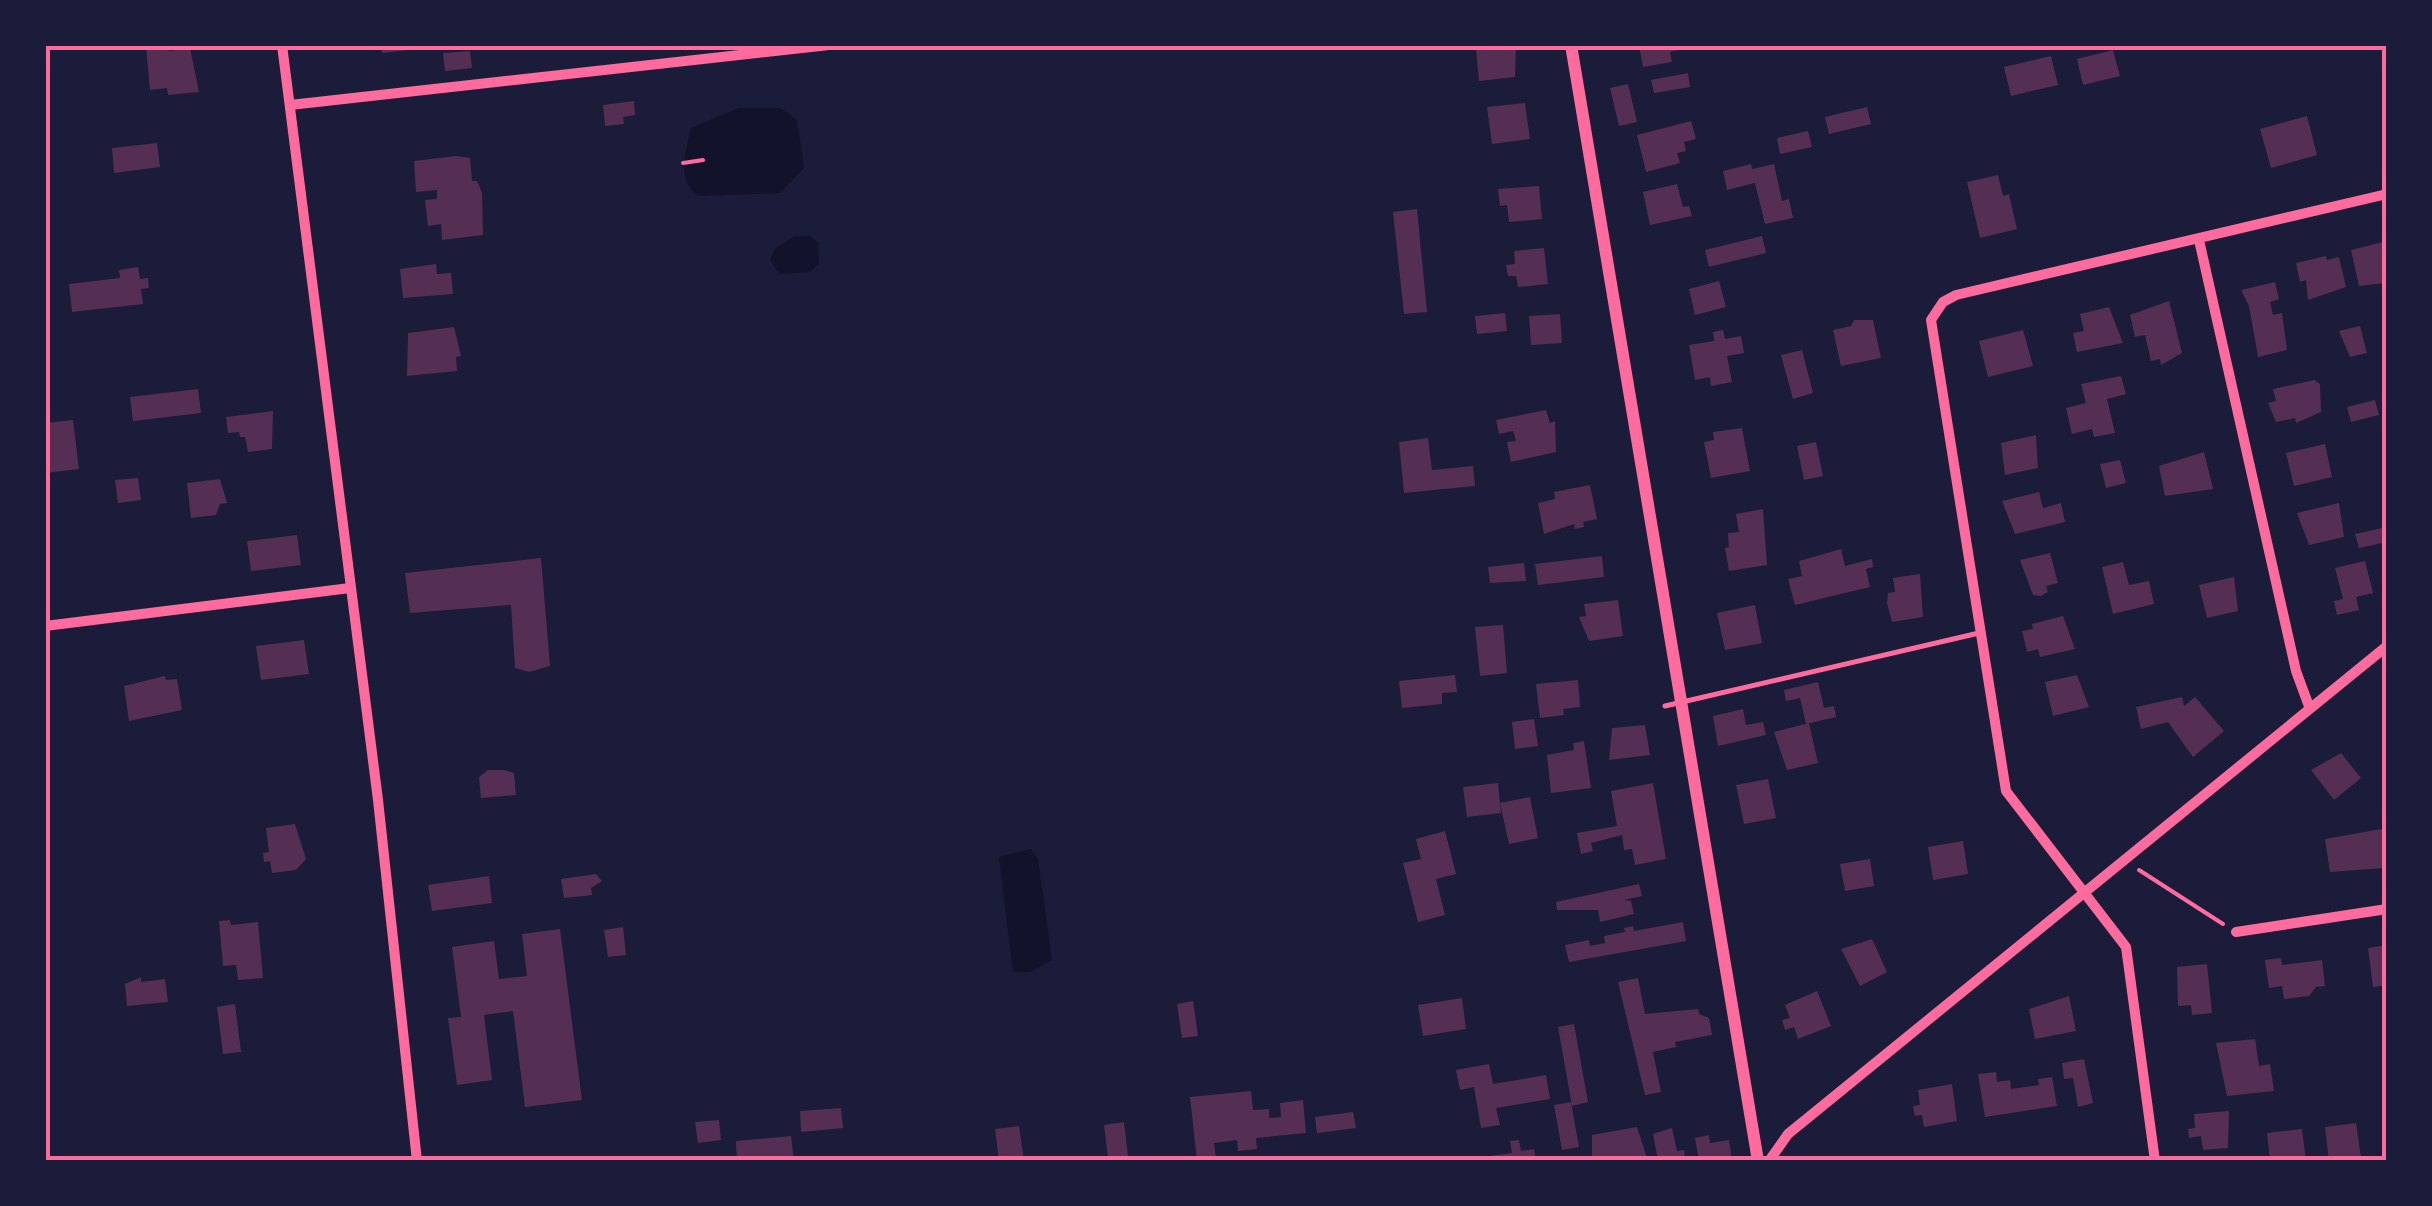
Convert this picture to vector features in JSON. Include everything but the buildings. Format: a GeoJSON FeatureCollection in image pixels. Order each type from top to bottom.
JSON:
{"type":"FeatureCollection","features":[{"type":"Feature","properties":{"kind":"street"},"geometry":{"type":"LineString","coordinates":[[282,45],[417,1161]]}},
{"type":"Feature","properties":{"kind":"street"},"geometry":{"type":"LineString","coordinates":[[290,105],[829,45]]}},
{"type":"Feature","properties":{"kind":"street"},"geometry":{"type":"LineString","coordinates":[[1570,45],[1672,704],[1758,1161]]}},
{"type":"Feature","properties":{"kind":"street"},"geometry":{"type":"LineString","coordinates":[[2155,1161],[2126,947],[2006,791],[1931,328],[1935,310],[1956,295],[2387,194]]}},
{"type":"Feature","properties":{"kind":"street"},"geometry":{"type":"LineString","coordinates":[[2199,240],[2296,671],[2310,708]]}},
{"type":"Feature","properties":{"kind":"street"},"geometry":{"type":"LineString","coordinates":[[45,626],[350,588]]}},
{"type":"Feature","properties":{"kind":"street"},"geometry":{"type":"LineString","coordinates":[[1769,1161],[1788,1134],[2387,646]]}},
{"type":"Feature","properties":{"kind":"street"},"geometry":{"type":"LineString","coordinates":[[2236,932],[2387,909]]}},
{"type":"Feature","properties":{"kind":"lane"},"geometry":{"type":"LineString","coordinates":[[1672,704],[1979,632]]}},
{"type":"Feature","properties":{"kind":"path"},"geometry":{"type":"LineString","coordinates":[[683,163],[703,160]]}},
{"type":"Feature","properties":{"kind":"path"},"geometry":{"type":"LineString","coordinates":[[2124,860],[2236,932]]}},
{"type":"Feature","properties":{"kind":"shaded area"},"geometry":{"type":"Polygon","coordinates":[[[739,108],[781,108],[797,120],[804,168],[780,193],[699,196],[685,174],[691,128],[739,108]]]}},
{"type":"Feature","properties":{"kind":"shaded area"},"geometry":{"type":"Polygon","coordinates":[[[795,236],[810,236],[818,243],[819,263],[810,272],[779,274],[770,259],[776,248],[795,236]]]}},
{"type":"Feature","properties":{"kind":"shaded area"},"geometry":{"type":"Polygon","coordinates":[[[1031,849],[1038,859],[1052,960],[1030,972],[1013,972],[999,857],[1031,849]]]}}]}
